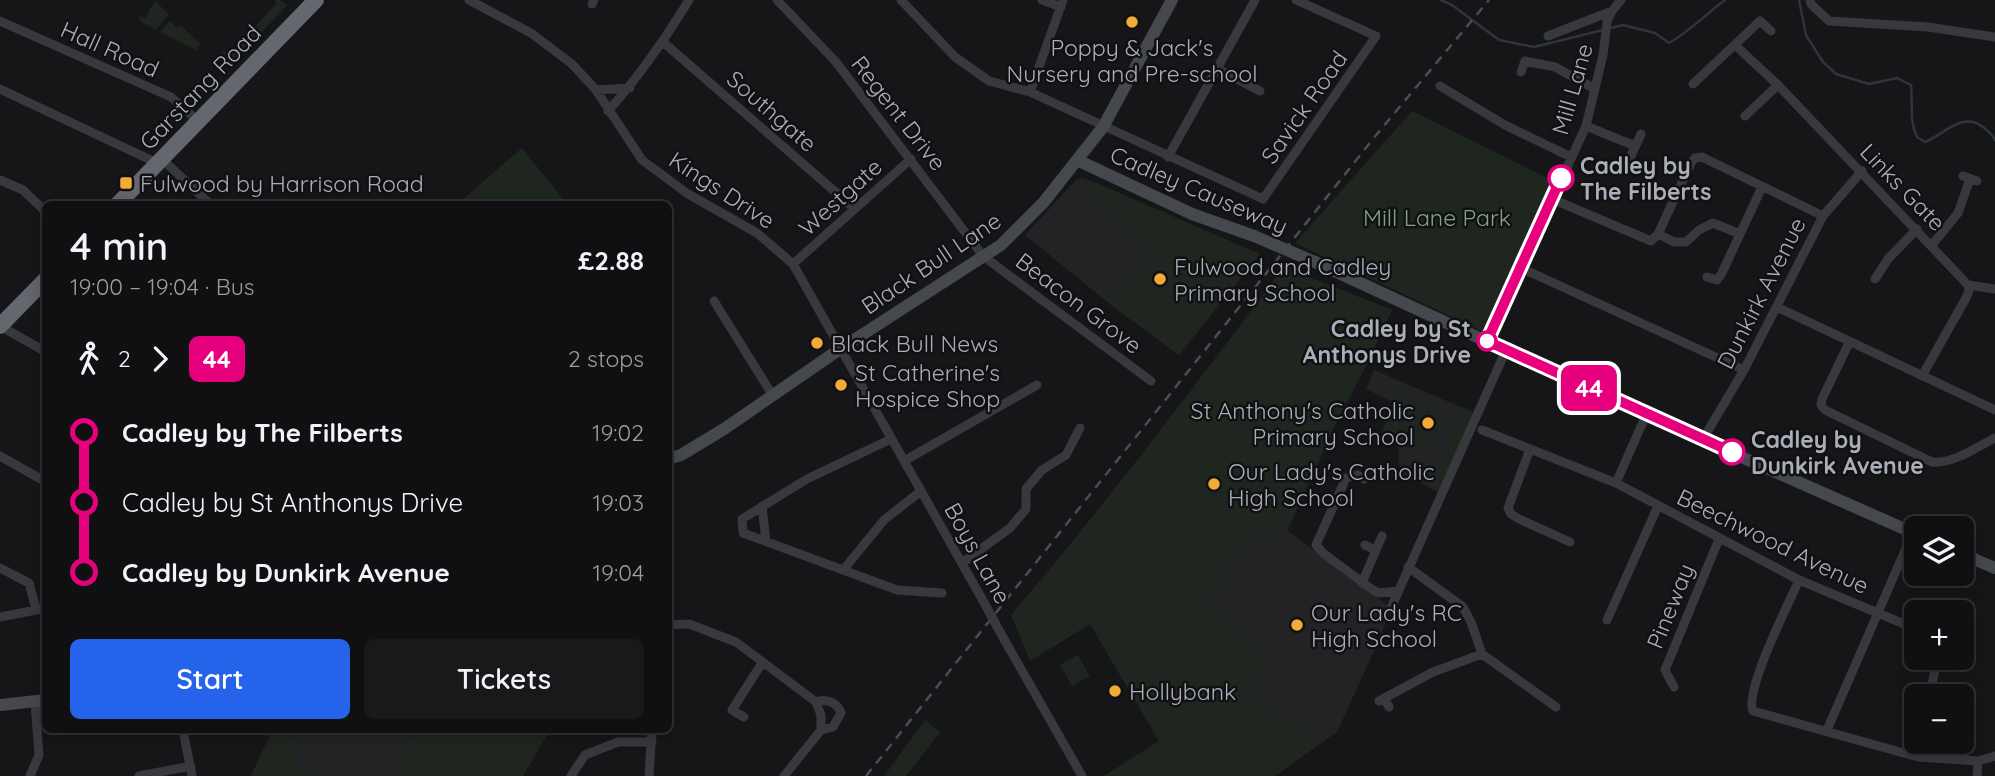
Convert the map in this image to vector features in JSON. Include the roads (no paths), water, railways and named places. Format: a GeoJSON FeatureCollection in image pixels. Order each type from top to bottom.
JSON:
{"type":"FeatureCollection","features":[{"type":"Feature","properties":{"kind":"highway","name":"Garstang Road"},"geometry":{"type":"LineString","coordinates":[[121,201],[316,0]]}},
{"type":"Feature","properties":{"kind":"highway"},"geometry":{"type":"LineString","coordinates":[[0,326],[42,283]]}},
{"type":"Feature","properties":{"kind":"street","name":"Kings Drive"},"geometry":{"type":"LineString","coordinates":[[469,0],[531,33],[572,64],[596,90],[642,160],[688,194],[757,233],[793,264],[840,349]]}},
{"type":"Feature","properties":{"kind":"street"},"geometry":{"type":"LineString","coordinates":[[608,111],[630,88],[689,0]]}},
{"type":"Feature","properties":{"kind":"street","name":"Regent Drive"},"geometry":{"type":"LineString","coordinates":[[776,0],[836,62],[983,256]]}},
{"type":"Feature","properties":{"kind":"street"},"geometry":{"type":"LineString","coordinates":[[901,0],[954,57],[989,81],[1030,92],[1168,156],[1255,0]]}},
{"type":"Feature","properties":{"kind":"street"},"geometry":{"type":"LineString","coordinates":[[1030,92],[1062,3],[1042,0]]}},
{"type":"Feature","properties":{"kind":"street","name":"Black Bull Lane"},"geometry":{"type":"LineString","coordinates":[[672,457],[681,455],[713,436],[840,349],[1001,246],[1023,225],[1103,127],[1172,0]]}},
{"type":"Feature","properties":{"kind":"street","name":"Savick Road"},"geometry":{"type":"LineString","coordinates":[[1168,156],[1263,199],[1376,36],[1296,0]]}},
{"type":"Feature","properties":{"kind":"street","name":"Mill Lane"},"geometry":{"type":"LineString","coordinates":[[1487,341],[1586,126],[1607,34],[1607,22],[1621,0]]}},
{"type":"Feature","properties":{"kind":"street"},"geometry":{"type":"LineString","coordinates":[[1810,0],[1829,21],[1928,27],[1995,37]]}},
{"type":"Feature","properties":{"kind":"street"},"geometry":{"type":"LineString","coordinates":[[1548,36],[1612,11]]}},
{"type":"Feature","properties":{"kind":"street","name":"Hall Road"},"geometry":{"type":"LineString","coordinates":[[0,21],[171,97],[198,121]]}},
{"type":"Feature","properties":{"kind":"street"},"geometry":{"type":"LineString","coordinates":[[1693,84],[1760,21],[1771,31]]}},
{"type":"Feature","properties":{"kind":"street","name":"Southgate"},"geometry":{"type":"LineString","coordinates":[[663,42],[855,209]]}},
{"type":"Feature","properties":{"kind":"street","name":"Links Gate"},"geometry":{"type":"LineString","coordinates":[[1735,44],[1778,85],[1968,285]]}},
{"type":"Feature","properties":{"kind":"street"},"geometry":{"type":"LineString","coordinates":[[1521,72],[1525,61],[1555,67],[1595,89]]}},
{"type":"Feature","properties":{"kind":"street"},"geometry":{"type":"LineString","coordinates":[[1216,68],[1260,91]]}},
{"type":"Feature","properties":{"kind":"street"},"geometry":{"type":"LineString","coordinates":[[1745,116],[1778,85]]}},
{"type":"Feature","properties":{"kind":"street"},"geometry":{"type":"LineString","coordinates":[[1440,86],[1505,125],[1571,157]]}},
{"type":"Feature","properties":{"kind":"street"},"geometry":{"type":"LineString","coordinates":[[596,90],[630,88]]}},
{"type":"Feature","properties":{"kind":"street"},"geometry":{"type":"LineString","coordinates":[[0,89],[160,161],[206,201]]}},
{"type":"Feature","properties":{"kind":"street"},"geometry":{"type":"LineString","coordinates":[[1586,126],[1636,146]]}},
{"type":"Feature","properties":{"kind":"street"},"geometry":{"type":"LineString","coordinates":[[1629,160],[1641,134]]}},
{"type":"Feature","properties":{"kind":"street"},"geometry":{"type":"LineString","coordinates":[[1552,199],[1647,241],[1655,239],[1691,163],[1698,157],[1711,160],[1823,215]]}},
{"type":"Feature","properties":{"kind":"street","name":"Westgate"},"geometry":{"type":"LineString","coordinates":[[793,264],[911,159]]}},
{"type":"Feature","properties":{"kind":"street","name":"Cadley Causeway"},"geometry":{"type":"LineString","coordinates":[[1077,160],[1192,214],[1315,262],[1646,415],[1904,529]]}},
{"type":"Feature","properties":{"kind":"street","name":"Dunkirk Avenue"},"geometry":{"type":"LineString","coordinates":[[1703,439],[1744,370],[1823,215],[1862,172]]}},
{"type":"Feature","properties":{"kind":"street"},"geometry":{"type":"LineString","coordinates":[[1932,245],[1958,213],[1970,179]]}},
{"type":"Feature","properties":{"kind":"street"},"geometry":{"type":"LineString","coordinates":[[0,180],[23,190],[42,208]]}},
{"type":"Feature","properties":{"kind":"street"},"geometry":{"type":"LineString","coordinates":[[1707,277],[1717,280],[1721,275],[1766,188]]}},
{"type":"Feature","properties":{"kind":"street"},"geometry":{"type":"LineString","coordinates":[[1658,234],[1674,242],[1686,242],[1699,230],[1713,223],[1740,234]]}},
{"type":"Feature","properties":{"kind":"street"},"geometry":{"type":"LineString","coordinates":[[1875,279],[1888,259],[1917,229]]}},
{"type":"Feature","properties":{"kind":"street","name":"Beacon Grove"},"geometry":{"type":"LineString","coordinates":[[983,256],[1152,381]]}},
{"type":"Feature","properties":{"kind":"street"},"geometry":{"type":"LineString","coordinates":[[1521,268],[1744,370]]}},
{"type":"Feature","properties":{"kind":"street"},"geometry":{"type":"LineString","coordinates":[[1922,376],[1966,298],[1968,285],[1995,289]]}},
{"type":"Feature","properties":{"kind":"street"},"geometry":{"type":"LineString","coordinates":[[714,301],[773,396]]}},
{"type":"Feature","properties":{"kind":"street"},"geometry":{"type":"LineString","coordinates":[[1777,307],[1995,410]]}},
{"type":"Feature","properties":{"kind":"street"},"geometry":{"type":"LineString","coordinates":[[0,326],[42,350]]}},
{"type":"Feature","properties":{"kind":"street"},"geometry":{"type":"LineString","coordinates":[[1849,343],[1822,399],[1821,405],[1825,411],[1932,462],[1951,460],[1995,438]]}},
{"type":"Feature","properties":{"kind":"street","name":"Boys Lane"},"geometry":{"type":"LineString","coordinates":[[840,349],[1082,776]]}},
{"type":"Feature","properties":{"kind":"street"},"geometry":{"type":"LineString","coordinates":[[1391,607],[1506,350]]}},
{"type":"Feature","properties":{"kind":"street"},"geometry":{"type":"LineString","coordinates":[[904,461],[1037,385]]}},
{"type":"Feature","properties":{"kind":"street"},"geometry":{"type":"LineString","coordinates":[[1616,483],[1646,415]]}},
{"type":"Feature","properties":{"kind":"street"},"geometry":{"type":"LineString","coordinates":[[962,563],[1010,528],[1026,509],[1027,489],[1042,470],[1066,455],[1080,428]]}},
{"type":"Feature","properties":{"kind":"street","name":"Beechwood Avenue"},"geometry":{"type":"LineString","coordinates":[[1482,430],[1616,483],[1799,580],[1904,624]]}},
{"type":"Feature","properties":{"kind":"street"},"geometry":{"type":"LineString","coordinates":[[891,439],[807,479],[762,506],[742,519],[743,533],[897,590],[942,593]]}},
{"type":"Feature","properties":{"kind":"street"},"geometry":{"type":"LineString","coordinates":[[1530,449],[1508,508],[1511,514],[1519,519],[1570,542]]}},
{"type":"Feature","properties":{"kind":"street"},"geometry":{"type":"LineString","coordinates":[[0,456],[42,480]]}},
{"type":"Feature","properties":{"kind":"street"},"geometry":{"type":"LineString","coordinates":[[1364,479],[1357,475],[1346,478],[1316,545],[1378,593],[1398,591]]}},
{"type":"Feature","properties":{"kind":"street"},"geometry":{"type":"LineString","coordinates":[[844,569],[884,520],[921,491]]}},
{"type":"Feature","properties":{"kind":"street"},"geometry":{"type":"LineString","coordinates":[[762,506],[766,541]]}},
{"type":"Feature","properties":{"kind":"street"},"geometry":{"type":"LineString","coordinates":[[1607,614],[1658,506]]}},
{"type":"Feature","properties":{"kind":"street"},"geometry":{"type":"LineString","coordinates":[[1363,583],[1382,536]]}},
{"type":"Feature","properties":{"kind":"street","name":"Pineway"},"geometry":{"type":"LineString","coordinates":[[1674,687],[1661,671],[1719,539]]}},
{"type":"Feature","properties":{"kind":"street"},"geometry":{"type":"LineString","coordinates":[[1365,545],[1375,550]]}},
{"type":"Feature","properties":{"kind":"street"},"geometry":{"type":"LineString","coordinates":[[1827,730],[1904,555]]}},
{"type":"Feature","properties":{"kind":"street"},"geometry":{"type":"LineString","coordinates":[[1974,559],[1995,568]]}},
{"type":"Feature","properties":{"kind":"street"},"geometry":{"type":"LineString","coordinates":[[1408,567],[1463,607],[1482,654],[1556,708]]}},
{"type":"Feature","properties":{"kind":"street"},"geometry":{"type":"LineString","coordinates":[[0,568],[29,583],[41,608],[0,617]]}},
{"type":"Feature","properties":{"kind":"street"},"geometry":{"type":"LineString","coordinates":[[1799,580],[1756,679],[1751,706],[1759,714],[1827,730],[1919,757],[1978,761],[1995,756]]}},
{"type":"Feature","properties":{"kind":"street"},"geometry":{"type":"LineString","coordinates":[[672,625],[689,624],[736,642],[816,702],[821,715],[821,730]]}},
{"type":"Feature","properties":{"kind":"street"},"geometry":{"type":"LineString","coordinates":[[1389,707],[1381,699],[1433,672],[1482,654]]}},
{"type":"Feature","properties":{"kind":"street"},"geometry":{"type":"LineString","coordinates":[[744,717],[732,709],[762,663]]}},
{"type":"Feature","properties":{"kind":"street"},"geometry":{"type":"LineString","coordinates":[[0,705],[40,701],[39,755],[30,776]]}},
{"type":"Feature","properties":{"kind":"street"},"geometry":{"type":"LineString","coordinates":[[784,776],[821,730],[834,727],[841,713],[830,701],[816,702]]}},
{"type":"Feature","properties":{"kind":"street"},"geometry":{"type":"LineString","coordinates":[[139,776],[192,771],[184,733]]}},
{"type":"Feature","properties":{"kind":"street"},"geometry":{"type":"LineString","coordinates":[[649,776],[652,733]]}},
{"type":"Feature","properties":{"kind":"street"},"geometry":{"type":"LineString","coordinates":[[571,776],[585,755],[618,742],[652,742]]}},
{"type":"Feature","properties":{"kind":"street"},"geometry":{"type":"LineString","coordinates":[[1977,776],[1978,761]]}},
{"type":"Feature","properties":{"kind":"waterway"},"geometry":{"type":"LineString","coordinates":[[1441,0],[1452,5],[1499,40],[1534,47],[1623,25],[1655,33],[1669,43],[1725,0]]}},
{"type":"Feature","properties":{"kind":"waterway"},"geometry":{"type":"LineString","coordinates":[[1799,0],[1806,35],[1823,62],[1836,74],[1869,84],[1897,78],[1911,85],[1912,118],[1917,137],[1925,142],[1968,121],[1983,127],[1995,140]]}},
{"type":"Feature","properties":{"kind":"railway"},"geometry":{"type":"LineString","coordinates":[[866,776],[1377,134],[1489,0]]}},
{"type":"Feature","properties":{"kind":"place","name":"Poppy & Jack's Nursery and Pre-school"},"geometry":{"type":"Point","coordinates":[1132,22]}},
{"type":"Feature","properties":{"kind":"place","name":"Cadley by The Filberts"},"geometry":{"type":"Point","coordinates":[1561,178]}},
{"type":"Feature","properties":{"kind":"place","name":"Fulwood by Harrison Road"},"geometry":{"type":"Point","coordinates":[126,183]}},
{"type":"Feature","properties":{"kind":"place","name":"Fulwood and Cadley Primary School"},"geometry":{"type":"Point","coordinates":[1160,279]}},
{"type":"Feature","properties":{"kind":"place","name":"Cadley by St Anthonys Drive"},"geometry":{"type":"Point","coordinates":[1487,341]}},
{"type":"Feature","properties":{"kind":"place","name":"Black Bull News"},"geometry":{"type":"Point","coordinates":[817,343]}},
{"type":"Feature","properties":{"kind":"place","name":"St Catherine's Hospice Shop"},"geometry":{"type":"Point","coordinates":[841,385]}},
{"type":"Feature","properties":{"kind":"place","name":"St Anthony's Catholic Primary School"},"geometry":{"type":"Point","coordinates":[1428,423]}},
{"type":"Feature","properties":{"kind":"place","name":"Cadley by Dunkirk Avenue"},"geometry":{"type":"Point","coordinates":[1732,452]}},
{"type":"Feature","properties":{"kind":"place","name":"Our Lady's Catholic High School"},"geometry":{"type":"Point","coordinates":[1214,484]}},
{"type":"Feature","properties":{"kind":"place","name":"Our Lady's RC High School"},"geometry":{"type":"Point","coordinates":[1297,625]}},
{"type":"Feature","properties":{"kind":"place","name":"Hollybank"},"geometry":{"type":"Point","coordinates":[1115,691]}},
{"type":"Feature","properties":{"kind":"park label","name":"Mill Lane Park"},"geometry":{"type":"Point","coordinates":[1437,217]}}]}
